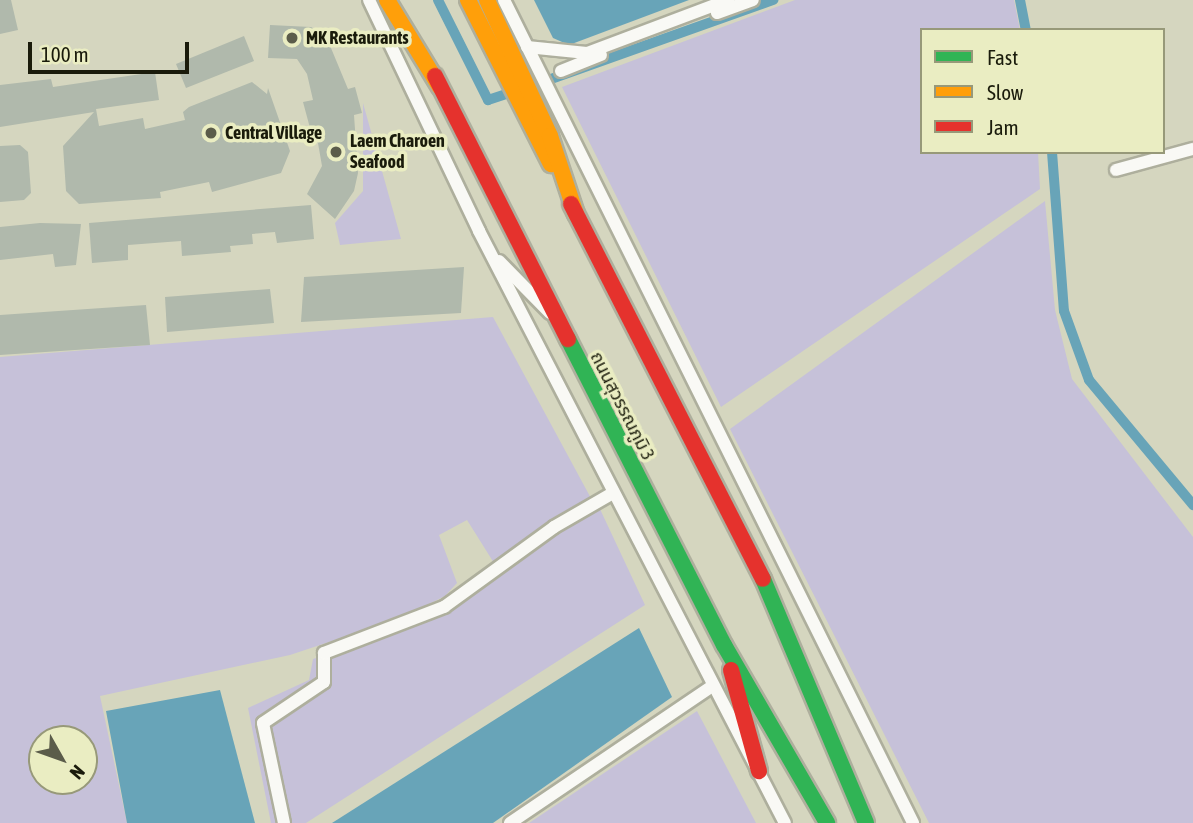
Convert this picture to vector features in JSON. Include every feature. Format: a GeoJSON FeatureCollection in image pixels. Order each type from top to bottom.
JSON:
{"type":"FeatureCollection","features":[{"type":"Feature","properties":{"kind":"main road"},"geometry":{"type":"LineString","coordinates":[[387,0],[440,87]]}},
{"type":"Feature","properties":{"kind":"main road","name":"ถนนสุวรรณภูมิ 3"},"geometry":{"type":"LineString","coordinates":[[397,0],[724,645],[827,823]]}},
{"type":"Feature","properties":{"kind":"main road"},"geometry":{"type":"LineString","coordinates":[[468,0],[511,70],[576,214],[762,577],[866,823]]}},
{"type":"Feature","properties":{"kind":"main road"},"geometry":{"type":"LineString","coordinates":[[487,0],[511,70]]}},
{"type":"Feature","properties":{"kind":"main road"},"geometry":{"type":"LineString","coordinates":[[724,645],[759,771]]}},
{"type":"Feature","properties":{"kind":"street"},"geometry":{"type":"LineString","coordinates":[[369,0],[490,252],[785,823]]}},
{"type":"Feature","properties":{"kind":"street"},"geometry":{"type":"LineString","coordinates":[[503,0],[913,823]]}},
{"type":"Feature","properties":{"kind":"street"},"geometry":{"type":"LineString","coordinates":[[527,47],[587,52],[728,0]]}},
{"type":"Feature","properties":{"kind":"street"},"geometry":{"type":"LineString","coordinates":[[561,71],[753,0]]}},
{"type":"Feature","properties":{"kind":"street"},"geometry":{"type":"LineString","coordinates":[[1116,170],[1193,149]]}},
{"type":"Feature","properties":{"kind":"street"},"geometry":{"type":"LineString","coordinates":[[490,252],[556,318]]}},
{"type":"Feature","properties":{"kind":"street"},"geometry":{"type":"LineString","coordinates":[[284,823],[263,723],[324,682],[324,653],[444,607],[554,527],[613,493]]}},
{"type":"Feature","properties":{"kind":"street"},"geometry":{"type":"LineString","coordinates":[[510,823],[712,686]]}},
{"type":"Feature","properties":{"kind":"shaded area"},"geometry":{"type":"Polygon","coordinates":[[[795,0],[1014,0],[1020,28],[920,28],[920,154],[1038,154],[1040,189],[721,407],[562,87],[795,0]]]}},
{"type":"Feature","properties":{"kind":"shaded area"},"geometry":{"type":"Polygon","coordinates":[[[363,103],[401,239],[340,245],[335,223],[363,191],[363,103]]]}},
{"type":"Feature","properties":{"kind":"shaded area"},"geometry":{"type":"Polygon","coordinates":[[[1045,201],[1055,310],[1072,379],[1193,537],[1193,823],[929,823],[730,429],[1045,201]]]}},
{"type":"Feature","properties":{"kind":"shaded area"},"geometry":{"type":"Polygon","coordinates":[[[493,317],[593,502],[494,563],[467,520],[439,535],[457,583],[445,596],[401,618],[290,655],[100,696],[127,823],[0,823],[0,357],[493,317]]]}},
{"type":"Feature","properties":{"kind":"shaded area"},"geometry":{"type":"Polygon","coordinates":[[[599,507],[645,605],[306,823],[271,823],[248,708],[309,680],[313,659],[406,629],[599,507]]]}},
{"type":"Feature","properties":{"kind":"shaded area"},"geometry":{"type":"Polygon","coordinates":[[[697,711],[756,823],[529,823],[697,711]]]}},
{"type":"Feature","properties":{"kind":"water"},"geometry":{"type":"Polygon","coordinates":[[[534,0],[689,0],[569,45],[553,38],[534,0]]]}},
{"type":"Feature","properties":{"kind":"water"},"geometry":{"type":"Polygon","coordinates":[[[639,628],[672,697],[493,823],[332,823],[639,628]]]}},
{"type":"Feature","properties":{"kind":"water"},"geometry":{"type":"Polygon","coordinates":[[[220,690],[255,823],[127,823],[106,711],[220,690]]]}},
{"type":"Feature","properties":{"kind":"building"},"geometry":{"type":"Polygon","coordinates":[[[0,0],[11,0],[18,30],[0,34],[0,0]]]}},
{"type":"Feature","properties":{"kind":"building"},"geometry":{"type":"Polygon","coordinates":[[[270,25],[311,27],[326,36],[348,89],[355,87],[362,113],[354,115],[358,173],[354,191],[335,219],[307,194],[322,166],[315,126],[310,128],[303,102],[313,100],[307,74],[297,59],[268,58],[270,25]]]}},
{"type":"Feature","properties":{"kind":"building"},"geometry":{"type":"Polygon","coordinates":[[[244,36],[254,61],[186,88],[176,64],[244,36]]]}},
{"type":"Feature","properties":{"kind":"building"},"geometry":{"type":"Polygon","coordinates":[[[155,72],[159,100],[96,109],[99,126],[143,118],[145,129],[185,120],[183,112],[189,107],[252,82],[267,94],[268,88],[290,151],[281,173],[212,192],[209,182],[160,192],[161,198],[79,204],[66,191],[63,146],[94,112],[0,127],[0,85],[51,79],[53,87],[155,72]]]}},
{"type":"Feature","properties":{"kind":"building"},"geometry":{"type":"Polygon","coordinates":[[[20,145],[28,152],[31,193],[24,200],[0,202],[0,146],[20,145]]]}},
{"type":"Feature","properties":{"kind":"building"},"geometry":{"type":"Polygon","coordinates":[[[311,205],[314,239],[277,243],[275,232],[252,234],[253,244],[230,246],[231,252],[182,256],[181,241],[128,245],[128,260],[92,263],[89,223],[311,205]]]}},
{"type":"Feature","properties":{"kind":"building"},"geometry":{"type":"Polygon","coordinates":[[[40,223],[81,224],[76,265],[55,267],[53,254],[0,260],[0,227],[40,223]]]}},
{"type":"Feature","properties":{"kind":"building"},"geometry":{"type":"Polygon","coordinates":[[[464,267],[461,313],[301,322],[304,277],[464,267]]]}},
{"type":"Feature","properties":{"kind":"building"},"geometry":{"type":"Polygon","coordinates":[[[270,289],[274,323],[167,332],[165,297],[270,289]]]}},
{"type":"Feature","properties":{"kind":"building"},"geometry":{"type":"Polygon","coordinates":[[[146,305],[150,345],[0,355],[0,315],[146,305]]]}},
{"type":"Feature","properties":{"kind":"waterway"},"geometry":{"type":"LineString","coordinates":[[438,0],[488,100],[519,90]]}},
{"type":"Feature","properties":{"kind":"waterway"},"geometry":{"type":"LineString","coordinates":[[537,84],[773,0]]}},
{"type":"Feature","properties":{"kind":"waterway"},"geometry":{"type":"LineString","coordinates":[[1020,0],[1026,28]]}},
{"type":"Feature","properties":{"kind":"waterway"},"geometry":{"type":"LineString","coordinates":[[1052,154],[1064,311],[1089,380],[1193,505]]}},
{"type":"Feature","properties":{"kind":"traffic: fast"},"geometry":{"type":"LineString","coordinates":[[568,339],[724,645],[827,823]]}},
{"type":"Feature","properties":{"kind":"traffic: fast"},"geometry":{"type":"LineString","coordinates":[[763,579],[866,823]]}},
{"type":"Feature","properties":{"kind":"traffic: slow"},"geometry":{"type":"LineString","coordinates":[[387,0],[440,87]]}},
{"type":"Feature","properties":{"kind":"traffic: slow"},"geometry":{"type":"LineString","coordinates":[[468,0],[551,164]]}},
{"type":"Feature","properties":{"kind":"traffic: slow"},"geometry":{"type":"LineString","coordinates":[[487,0],[550,136],[576,214]]}},
{"type":"Feature","properties":{"kind":"traffic: jam"},"geometry":{"type":"LineString","coordinates":[[435,76],[568,339]]}},
{"type":"Feature","properties":{"kind":"traffic: jam"},"geometry":{"type":"LineString","coordinates":[[571,204],[763,579]]}},
{"type":"Feature","properties":{"kind":"traffic: jam"},"geometry":{"type":"LineString","coordinates":[[731,670],[759,771]]}},
{"type":"Feature","properties":{"kind":"place","name":"MK Restaurants"},"geometry":{"type":"Point","coordinates":[292,38]}},
{"type":"Feature","properties":{"kind":"place","name":"Central Village"},"geometry":{"type":"Point","coordinates":[211,133]}},
{"type":"Feature","properties":{"kind":"place","name":"Laem Charoen Seafood"},"geometry":{"type":"Point","coordinates":[336,152]}}]}
